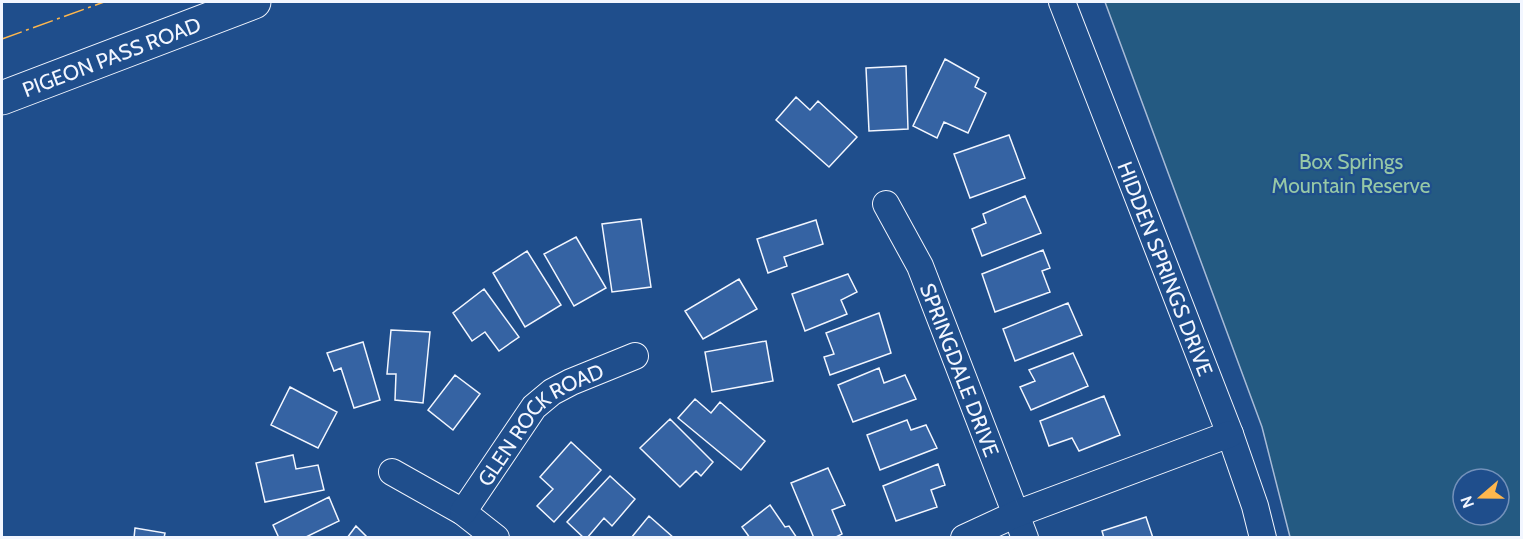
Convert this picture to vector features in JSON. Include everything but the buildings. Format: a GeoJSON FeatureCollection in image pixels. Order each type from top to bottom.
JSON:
{"type":"FeatureCollection","features":[{"type":"Feature","properties":{"kind":"main road","name":"PIGEON PASS ROAD"},"geometry":{"type":"LineString","coordinates":[[2,98],[254,2]]}},
{"type":"Feature","properties":{"kind":"street","name":"HIDDEN SPRINGS DRIVE"},"geometry":{"type":"LineString","coordinates":[[1062,2],[1230,434],[1255,506],[1263,537]]}},
{"type":"Feature","properties":{"kind":"street","name":"SPRINGDALE DRIVE"},"geometry":{"type":"LineString","coordinates":[[886,204],[920,266],[1025,537]]}},
{"type":"Feature","properties":{"kind":"street","name":"GLEN ROCK ROAD"},"geometry":{"type":"LineString","coordinates":[[464,512],[534,407],[552,392],[571,382],[635,356]]}},
{"type":"Feature","properties":{"kind":"street"},"geometry":{"type":"LineString","coordinates":[[964,537],[1016,514],[1230,434]]}},
{"type":"Feature","properties":{"kind":"street"},"geometry":{"type":"LineString","coordinates":[[392,472],[464,512],[496,537]]}},
{"type":"Feature","properties":{"kind":"green space","name":"Box Springs Mountain Reserve"},"geometry":{"type":"Polygon","coordinates":[[[1105,2],[1521,2],[1521,537],[1290,537],[1262,427],[1105,2]]]}},
{"type":"Feature","properties":{"kind":"power"},"geometry":{"type":"LineString","coordinates":[[2,39],[104,2]]}}]}
